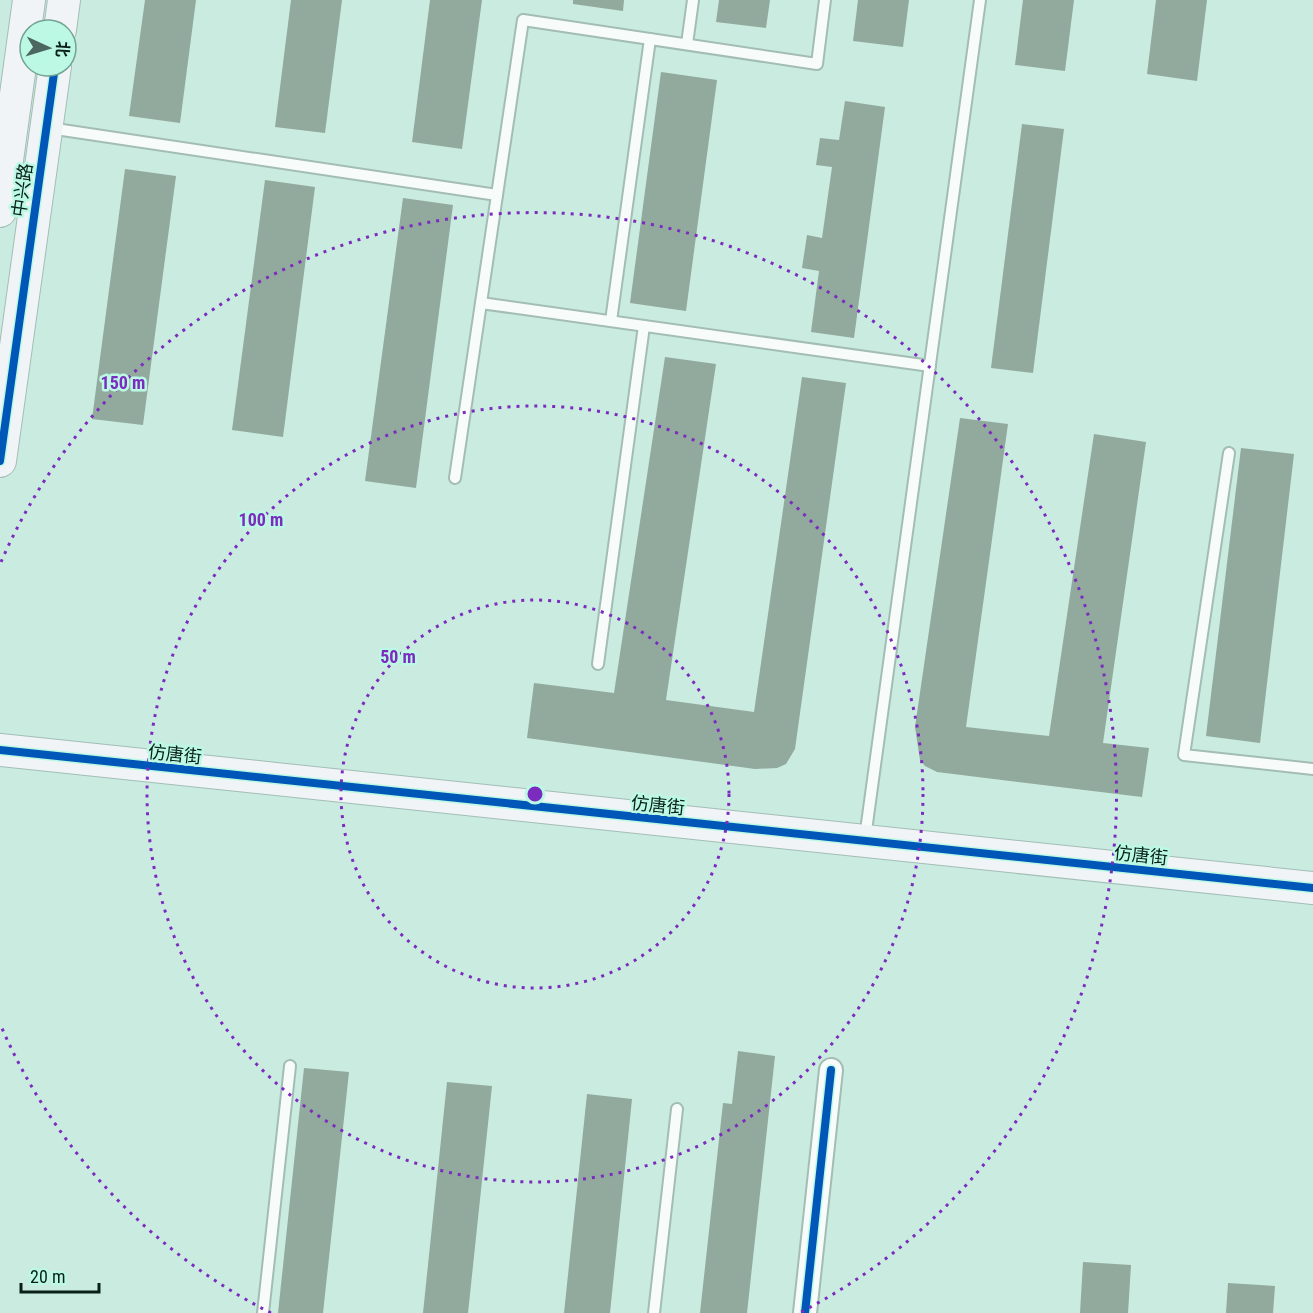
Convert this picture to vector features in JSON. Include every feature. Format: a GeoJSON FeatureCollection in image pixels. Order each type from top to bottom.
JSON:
{"type":"FeatureCollection","features":[{"type":"Feature","properties":{"kind":"street","name":"中兴路"},"geometry":{"type":"LineString","coordinates":[[0,211],[29,0]]}},
{"type":"Feature","properties":{"kind":"street"},"geometry":{"type":"LineString","coordinates":[[62,18],[64,0]]}},
{"type":"Feature","properties":{"kind":"street","name":"中兴路"},"geometry":{"type":"LineString","coordinates":[[0,461],[53,78]]}},
{"type":"Feature","properties":{"kind":"street","name":"仿唐街"},"geometry":{"type":"LineString","coordinates":[[0,750],[1313,888]]}},
{"type":"Feature","properties":{"kind":"street"},"geometry":{"type":"LineString","coordinates":[[805,1313],[831,1070]]}},
{"type":"Feature","properties":{"kind":"lane"},"geometry":{"type":"LineString","coordinates":[[687,44],[693,0]]}},
{"type":"Feature","properties":{"kind":"lane"},"geometry":{"type":"LineString","coordinates":[[456,478],[523,20],[817,64],[825,0]]}},
{"type":"Feature","properties":{"kind":"lane"},"geometry":{"type":"LineString","coordinates":[[864,841],[980,0]]}},
{"type":"Feature","properties":{"kind":"lane"},"geometry":{"type":"LineString","coordinates":[[611,321],[650,39]]}},
{"type":"Feature","properties":{"kind":"lane"},"geometry":{"type":"LineString","coordinates":[[46,128],[497,195]]}},
{"type":"Feature","properties":{"kind":"lane"},"geometry":{"type":"LineString","coordinates":[[481,303],[930,366]]}},
{"type":"Feature","properties":{"kind":"lane"},"geometry":{"type":"LineString","coordinates":[[598,664],[644,326]]}},
{"type":"Feature","properties":{"kind":"lane"},"geometry":{"type":"LineString","coordinates":[[1229,453],[1184,755],[1313,769]]}},
{"type":"Feature","properties":{"kind":"lane"},"geometry":{"type":"LineString","coordinates":[[263,1313],[290,1066]]}},
{"type":"Feature","properties":{"kind":"lane"},"geometry":{"type":"LineString","coordinates":[[654,1313],[677,1109]]}},
{"type":"Feature","properties":{"kind":"building"},"geometry":{"type":"Polygon","coordinates":[[[145,0],[196,0],[180,123],[129,116],[145,0]]]}},
{"type":"Feature","properties":{"kind":"building"},"geometry":{"type":"Polygon","coordinates":[[[291,0],[342,0],[325,133],[275,127],[291,0]]]}},
{"type":"Feature","properties":{"kind":"building"},"geometry":{"type":"Polygon","coordinates":[[[430,0],[482,0],[462,149],[412,142],[430,0]]]}},
{"type":"Feature","properties":{"kind":"building"},"geometry":{"type":"Polygon","coordinates":[[[573,0],[624,0],[623,11],[573,4],[573,0]]]}},
{"type":"Feature","properties":{"kind":"building"},"geometry":{"type":"Polygon","coordinates":[[[719,0],[770,0],[766,28],[716,22],[719,0]]]}},
{"type":"Feature","properties":{"kind":"building"},"geometry":{"type":"Polygon","coordinates":[[[858,0],[909,0],[903,47],[853,41],[858,0]]]}},
{"type":"Feature","properties":{"kind":"building"},"geometry":{"type":"Polygon","coordinates":[[[1023,0],[1074,0],[1065,71],[1015,65],[1023,0]]]}},
{"type":"Feature","properties":{"kind":"building"},"geometry":{"type":"Polygon","coordinates":[[[1156,0],[1207,0],[1197,81],[1147,74],[1156,0]]]}},
{"type":"Feature","properties":{"kind":"building"},"geometry":{"type":"Polygon","coordinates":[[[661,72],[717,80],[686,311],[630,303],[661,72]]]}},
{"type":"Feature","properties":{"kind":"building"},"geometry":{"type":"Polygon","coordinates":[[[845,101],[885,107],[854,338],[811,332],[819,271],[802,268],[807,235],[822,238],[832,167],[816,165],[820,138],[839,140],[845,101]]]}},
{"type":"Feature","properties":{"kind":"building"},"geometry":{"type":"Polygon","coordinates":[[[1022,124],[1064,129],[1033,373],[991,368],[1022,124]]]}},
{"type":"Feature","properties":{"kind":"building"},"geometry":{"type":"Polygon","coordinates":[[[125,169],[176,176],[143,425],[92,419],[125,169]]]}},
{"type":"Feature","properties":{"kind":"building"},"geometry":{"type":"Polygon","coordinates":[[[265,180],[315,187],[283,437],[232,430],[265,180]]]}},
{"type":"Feature","properties":{"kind":"building"},"geometry":{"type":"Polygon","coordinates":[[[403,198],[453,205],[416,488],[365,481],[403,198]]]}},
{"type":"Feature","properties":{"kind":"building"},"geometry":{"type":"Polygon","coordinates":[[[665,357],[716,364],[666,700],[754,712],[802,377],[846,383],[795,749],[786,764],[777,768],[755,769],[527,738],[534,683],[614,693],[665,357]]]}},
{"type":"Feature","properties":{"kind":"building"},"geometry":{"type":"Polygon","coordinates":[[[960,418],[1008,424],[966,727],[1049,736],[1094,434],[1146,442],[1103,743],[1149,748],[1142,797],[937,772],[925,766],[920,760],[915,727],[960,418]]]}},
{"type":"Feature","properties":{"kind":"building"},"geometry":{"type":"Polygon","coordinates":[[[1241,448],[1294,454],[1260,743],[1206,736],[1241,448]]]}},
{"type":"Feature","properties":{"kind":"building"},"geometry":{"type":"Polygon","coordinates":[[[738,1051],[775,1056],[747,1313],[700,1313],[723,1103],[732,1104],[738,1051]]]}},
{"type":"Feature","properties":{"kind":"building"},"geometry":{"type":"Polygon","coordinates":[[[304,1068],[349,1072],[323,1313],[278,1313],[304,1068]]]}},
{"type":"Feature","properties":{"kind":"building"},"geometry":{"type":"Polygon","coordinates":[[[447,1082],[492,1086],[468,1313],[423,1313],[447,1082]]]}},
{"type":"Feature","properties":{"kind":"building"},"geometry":{"type":"Polygon","coordinates":[[[587,1094],[632,1099],[610,1313],[564,1313],[587,1094]]]}},
{"type":"Feature","properties":{"kind":"building"},"geometry":{"type":"Polygon","coordinates":[[[1083,1262],[1131,1265],[1128,1313],[1080,1313],[1083,1262]]]}},
{"type":"Feature","properties":{"kind":"building"},"geometry":{"type":"Polygon","coordinates":[[[1228,1283],[1275,1286],[1273,1313],[1226,1313],[1228,1283]]]}},
{"type":"Feature","properties":{"kind":"cycle path"},"geometry":{"type":"LineString","coordinates":[[0,461],[53,78]]}},
{"type":"Feature","properties":{"kind":"cycle path"},"geometry":{"type":"LineString","coordinates":[[0,750],[1313,888]]}},
{"type":"Feature","properties":{"kind":"cycle path"},"geometry":{"type":"LineString","coordinates":[[805,1313],[831,1070]]}}]}
